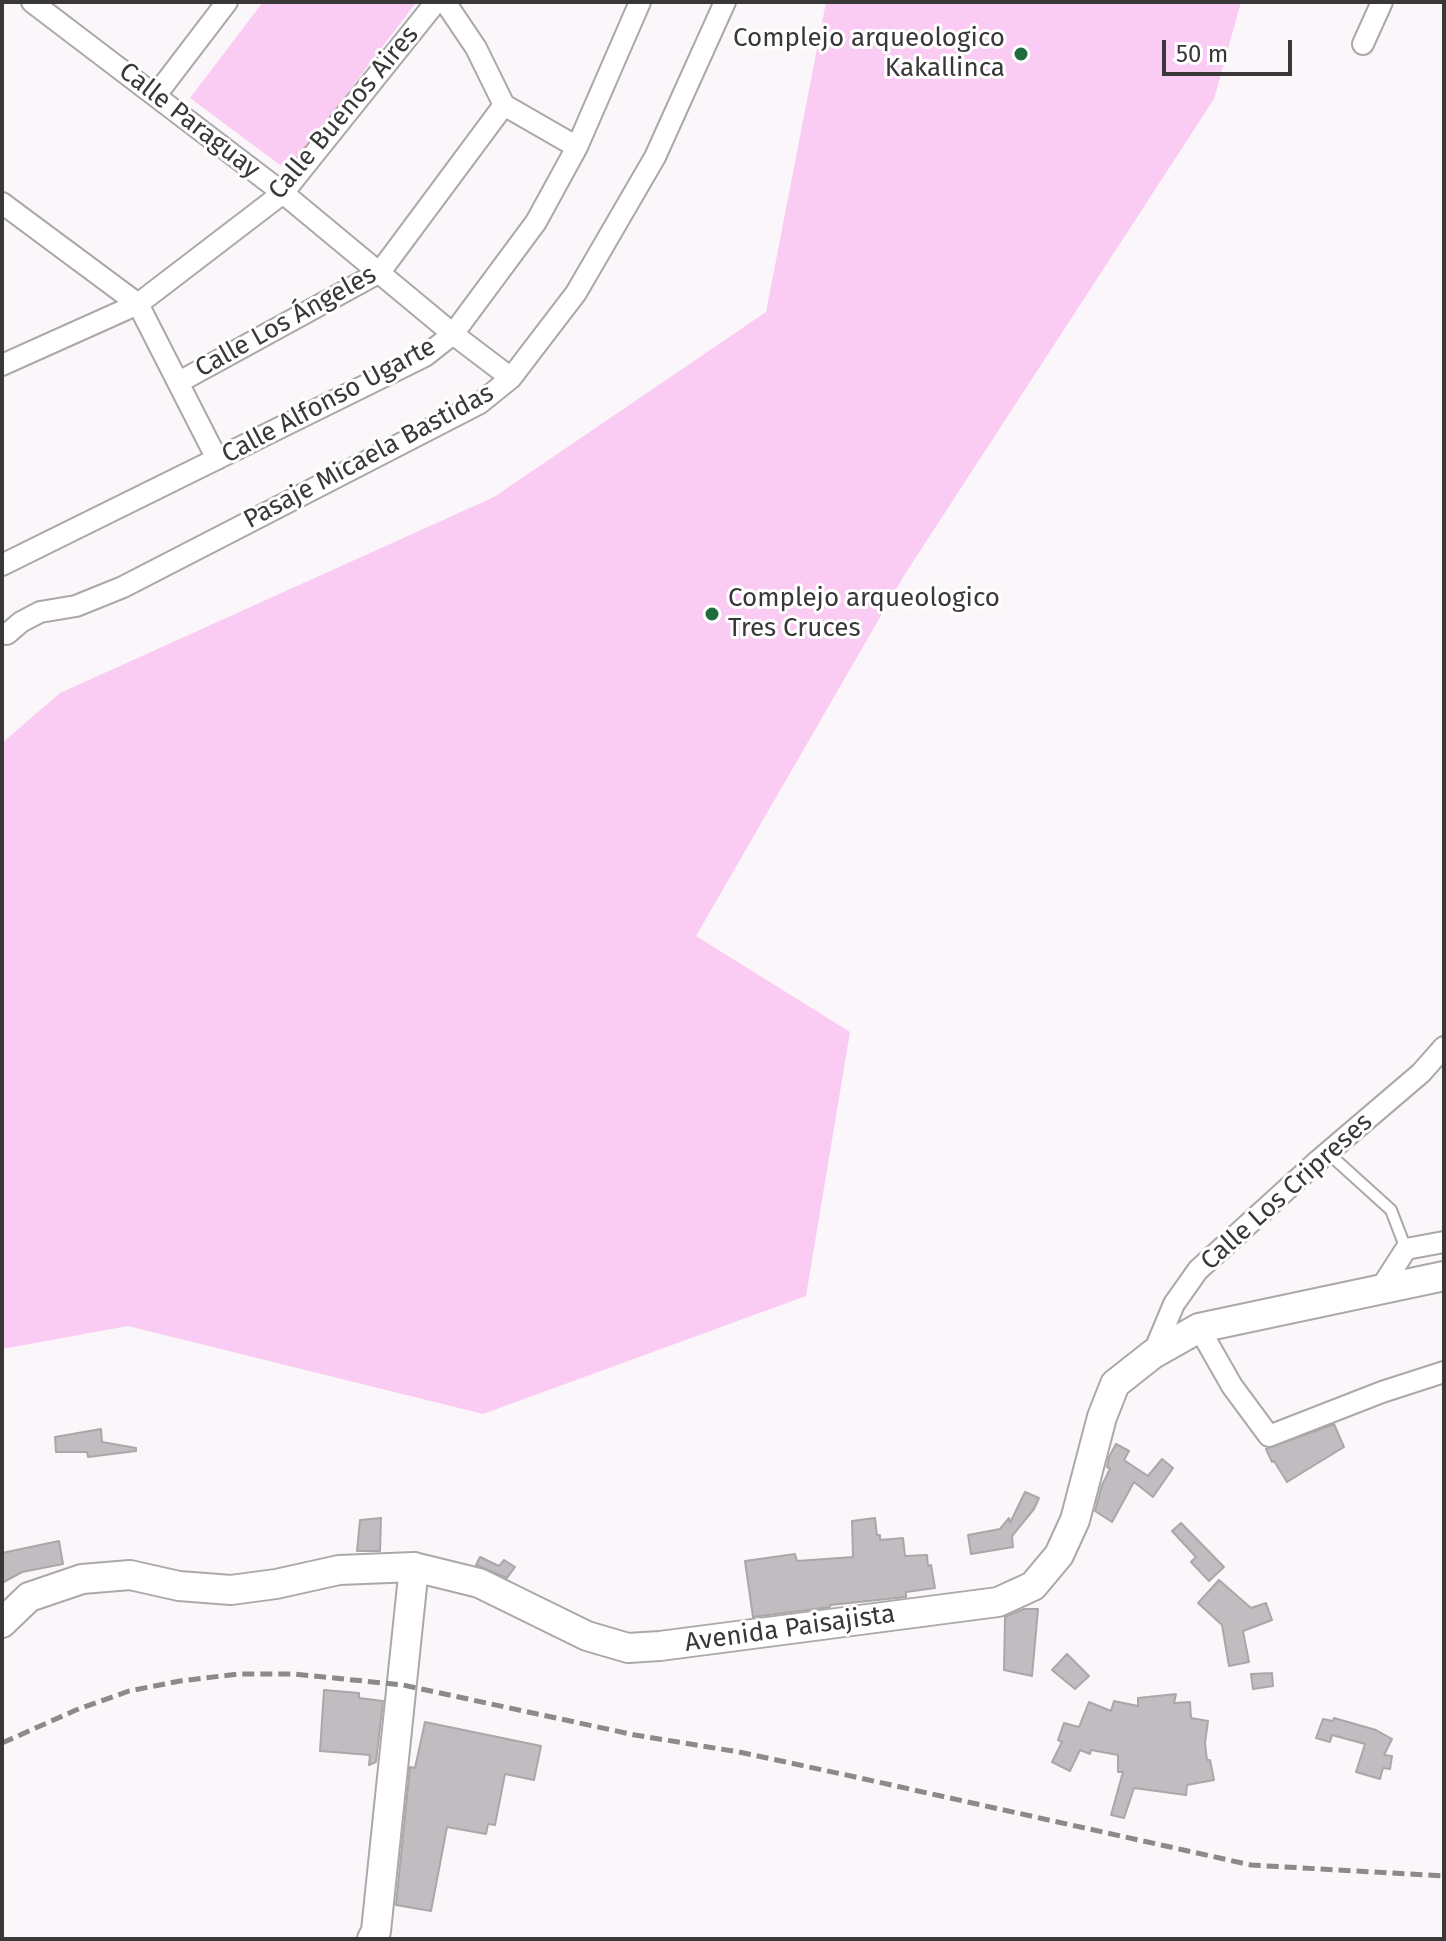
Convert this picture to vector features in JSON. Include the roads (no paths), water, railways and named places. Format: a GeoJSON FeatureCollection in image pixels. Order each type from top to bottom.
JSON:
{"type":"FeatureCollection","features":[{"type":"Feature","properties":{"kind":"main road","name":"Avenida Paisajista"},"geometry":{"type":"LineString","coordinates":[[2,1623],[29,1597],[82,1579],[130,1575],[179,1586],[231,1590],[339,1570],[414,1567],[479,1583],[587,1636],[628,1648],[998,1602],[1033,1586],[1059,1555],[1075,1520],[1097,1431],[1115,1384],[1153,1354],[1199,1328],[1444,1276]]}},
{"type":"Feature","properties":{"kind":"main road"},"geometry":{"type":"LineString","coordinates":[[372,1939],[376,1931],[414,1567]]}},
{"type":"Feature","properties":{"kind":"street","name":"Calle Paraguay"},"geometry":{"type":"LineString","coordinates":[[32,2],[283,193],[511,378]]}},
{"type":"Feature","properties":{"kind":"street"},"geometry":{"type":"LineString","coordinates":[[156,95],[227,2]]}},
{"type":"Feature","properties":{"kind":"street","name":"Calle Buenos Aires"},"geometry":{"type":"LineString","coordinates":[[2,365],[138,304],[283,193],[436,2]]}},
{"type":"Feature","properties":{"kind":"street"},"geometry":{"type":"LineString","coordinates":[[445,2],[476,48],[504,105],[577,147]]}},
{"type":"Feature","properties":{"kind":"street","name":"Calle Alfonso Ugarte"},"geometry":{"type":"LineString","coordinates":[[2,565],[425,356],[453,334],[536,222],[577,147],[640,2]]}},
{"type":"Feature","properties":{"kind":"street","name":"Pasaje Micaela Bastidas"},"geometry":{"type":"LineString","coordinates":[[7,634],[40,612],[76,606],[123,587],[480,403],[511,378],[576,293],[648,170],[725,2]]}},
{"type":"Feature","properties":{"kind":"street"},"geometry":{"type":"LineString","coordinates":[[1363,44],[1382,2]]}},
{"type":"Feature","properties":{"kind":"street","name":"Calle Los Ángeles"},"geometry":{"type":"LineString","coordinates":[[179,382],[380,272],[504,105]]}},
{"type":"Feature","properties":{"kind":"street"},"geometry":{"type":"LineString","coordinates":[[2,203],[138,304],[217,459]]}},
{"type":"Feature","properties":{"kind":"street"},"geometry":{"type":"LineString","coordinates":[[2,226],[21,217]]}},
{"type":"Feature","properties":{"kind":"street","name":"Calle Los Cripreses"},"geometry":{"type":"LineString","coordinates":[[1153,1354],[1174,1304],[1198,1270],[1442,1056]]}},
{"type":"Feature","properties":{"kind":"street"},"geometry":{"type":"LineString","coordinates":[[1379,1291],[1406,1249],[1444,1242]]}},
{"type":"Feature","properties":{"kind":"street"},"geometry":{"type":"LineString","coordinates":[[1199,1328],[1232,1386],[1269,1436],[1382,1392],[1444,1372]]}},
{"type":"Feature","properties":{"kind":"lane"},"geometry":{"type":"LineString","coordinates":[[1328,1153],[1391,1210],[1406,1249]]}},
{"type":"Feature","properties":{"kind":"railway"},"geometry":{"type":"LineString","coordinates":[[2,1743],[76,1710],[129,1691],[238,1674],[294,1674],[403,1685],[635,1735],[739,1752],[1251,1865],[1444,1876]]}},
{"type":"Feature","properties":{"kind":"place","name":"Complejo arqueologico Kakallinca"},"geometry":{"type":"Point","coordinates":[1021,54]}},
{"type":"Feature","properties":{"kind":"place","name":"Complejo arqueologico Tres Cruces"},"geometry":{"type":"Point","coordinates":[712,614]}}]}
